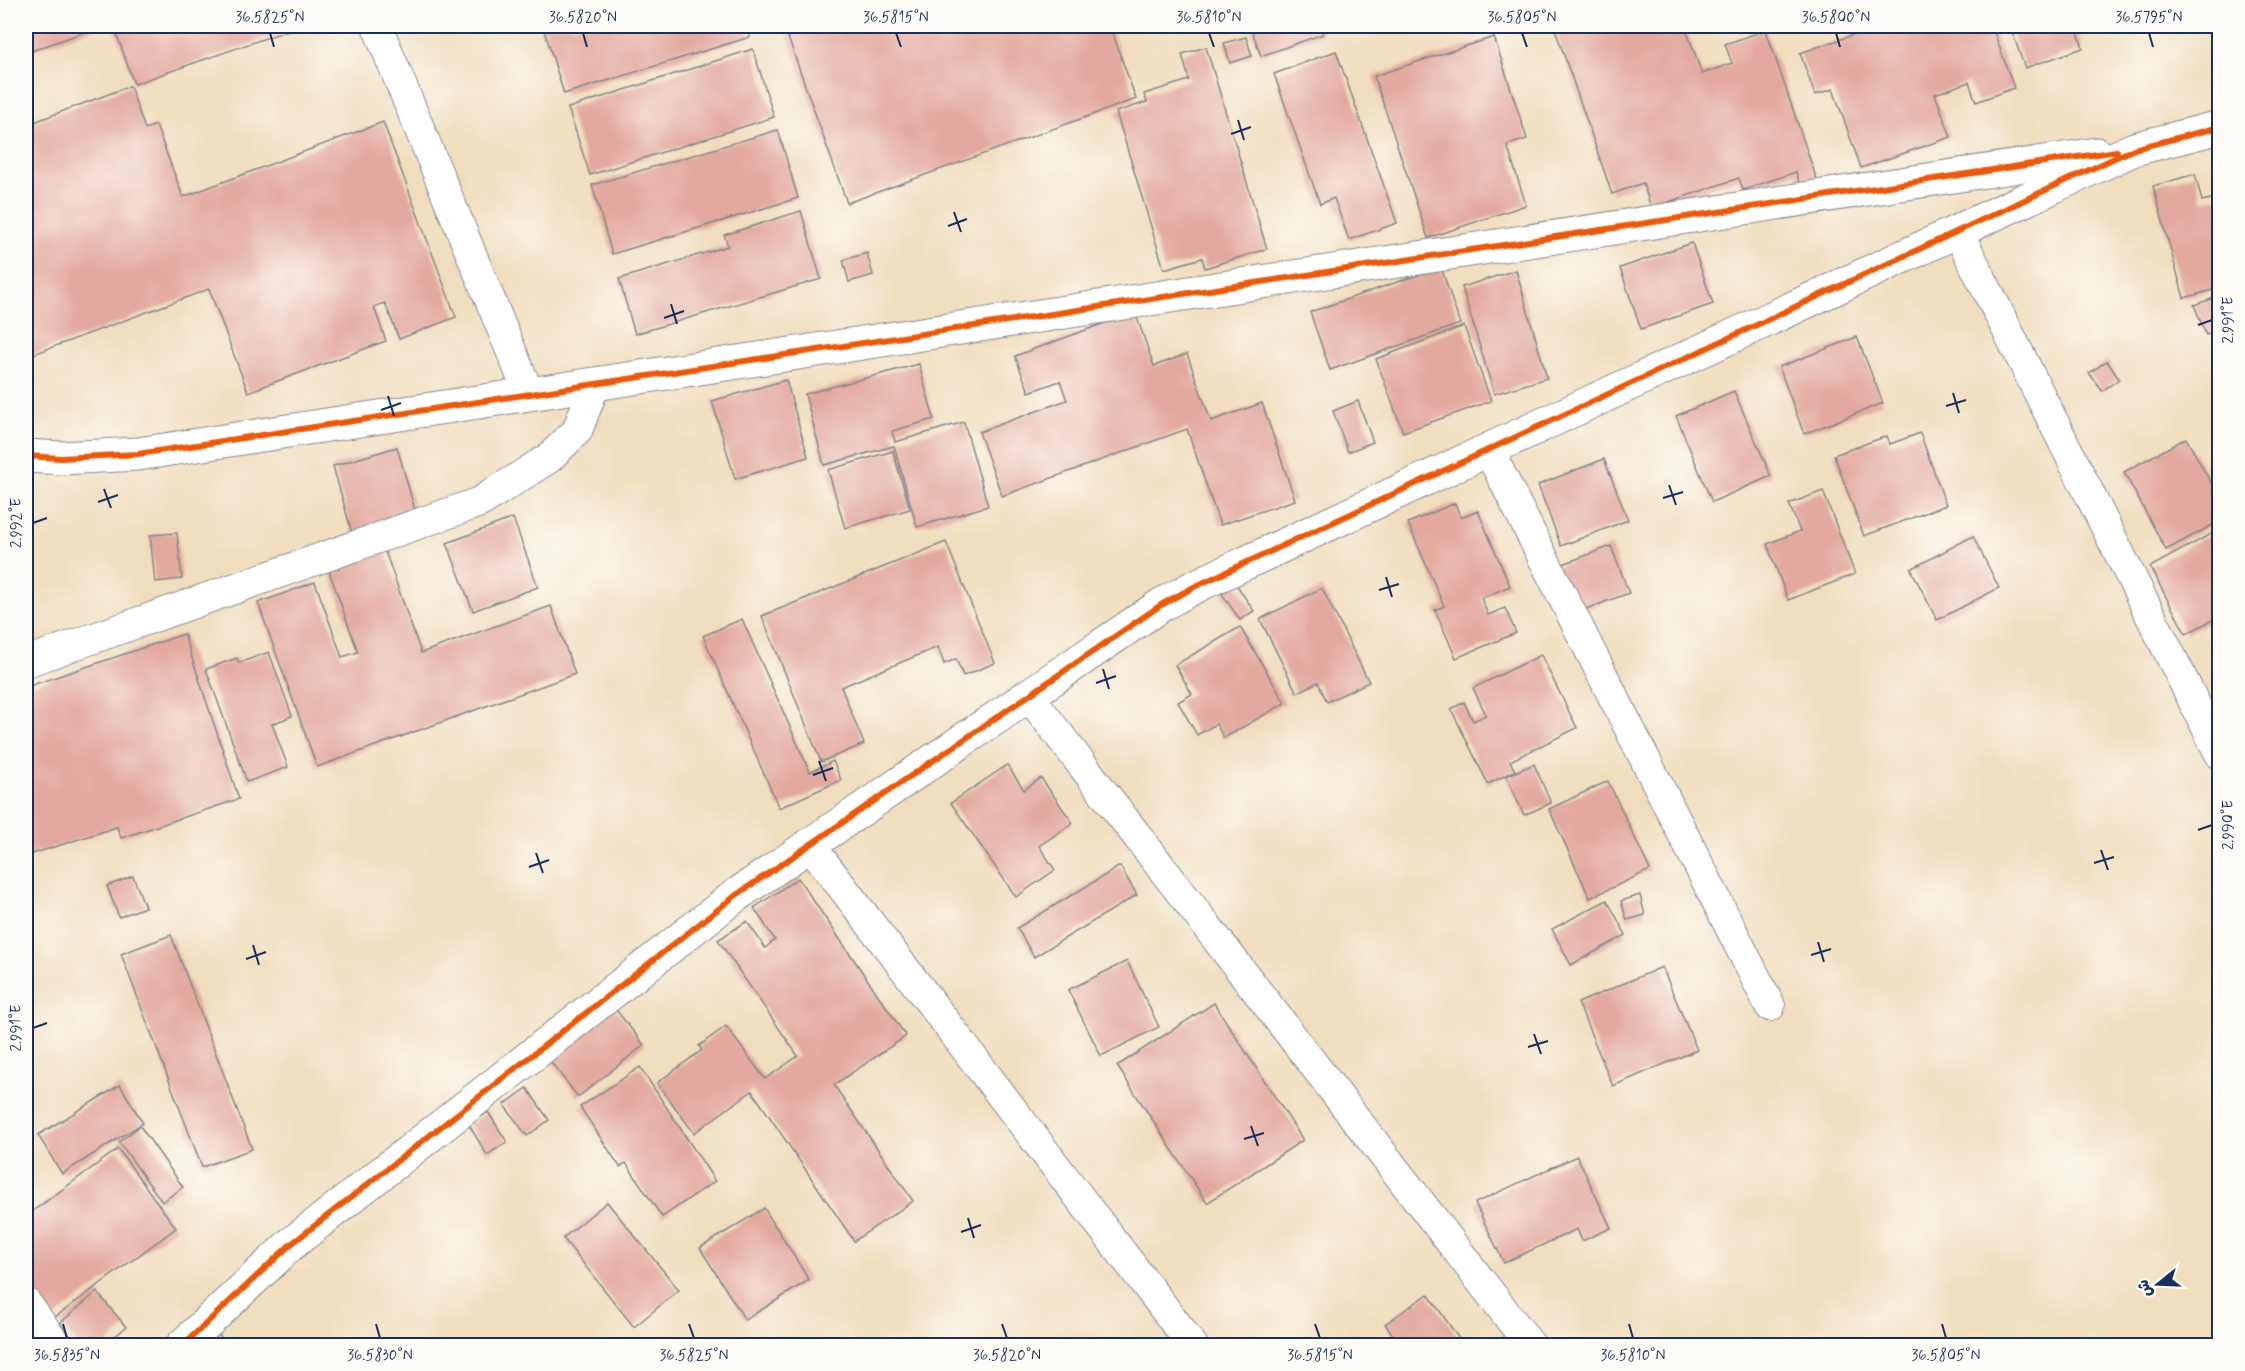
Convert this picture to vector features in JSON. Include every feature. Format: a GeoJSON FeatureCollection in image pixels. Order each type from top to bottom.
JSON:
{"type":"FeatureCollection","features":[{"type":"Feature","properties":{"kind":"street"},"geometry":{"type":"LineString","coordinates":[[377,26],[529,394]]}},
{"type":"Feature","properties":{"kind":"street"},"geometry":{"type":"LineString","coordinates":[[26,456],[61,458],[138,454],[2134,149],[2220,127]]}},
{"type":"Feature","properties":{"kind":"street"},"geometry":{"type":"LineString","coordinates":[[182,1346],[290,1245],[735,896],[1161,605],[1194,587],[1488,449],[2134,149]]}},
{"type":"Feature","properties":{"kind":"street"},"geometry":{"type":"LineString","coordinates":[[1958,232],[2220,754]]}},
{"type":"Feature","properties":{"kind":"street"},"geometry":{"type":"LineString","coordinates":[[26,662],[480,502],[549,458],[578,431],[595,384]]}},
{"type":"Feature","properties":{"kind":"street"},"geometry":{"type":"LineString","coordinates":[[1488,449],[1770,1006]]}},
{"type":"Feature","properties":{"kind":"street"},"geometry":{"type":"LineString","coordinates":[[1029,696],[1531,1346]]}},
{"type":"Feature","properties":{"kind":"street"},"geometry":{"type":"LineString","coordinates":[[810,845],[1193,1346]]}},
{"type":"Feature","properties":{"kind":"street"},"geometry":{"type":"LineString","coordinates":[[26,1303],[57,1346]]}},
{"type":"Feature","properties":{"kind":"building"},"geometry":{"type":"Polygon","coordinates":[[[26,26],[101,26],[26,53],[26,26]]]}},
{"type":"Feature","properties":{"kind":"building"},"geometry":{"type":"Polygon","coordinates":[[[114,26],[300,26],[134,84],[114,26]]]}},
{"type":"Feature","properties":{"kind":"building"},"geometry":{"type":"Polygon","coordinates":[[[543,26],[747,26],[750,37],[564,94],[543,26]]]}},
{"type":"Feature","properties":{"kind":"building"},"geometry":{"type":"Polygon","coordinates":[[[784,26],[1110,26],[1136,99],[847,203],[784,26]]]}},
{"type":"Feature","properties":{"kind":"building"},"geometry":{"type":"Polygon","coordinates":[[[1321,26],[1323,34],[1261,56],[1251,28],[1321,26]]]}},
{"type":"Feature","properties":{"kind":"building"},"geometry":{"type":"Polygon","coordinates":[[[1554,26],[1685,26],[1702,74],[1732,63],[1725,44],[1766,30],[1819,186],[1802,192],[1796,172],[1743,190],[1739,178],[1651,208],[1643,183],[1612,194],[1554,26]]]}},
{"type":"Feature","properties":{"kind":"building"},"geometry":{"type":"Polygon","coordinates":[[[1879,26],[1992,26],[2014,88],[1976,102],[1969,82],[1935,94],[1951,137],[1861,168],[1833,89],[1815,95],[1800,53],[1879,26]]]}},
{"type":"Feature","properties":{"kind":"building"},"geometry":{"type":"Polygon","coordinates":[[[2010,26],[2076,26],[2083,48],[2025,68],[2010,26]]]}},
{"type":"Feature","properties":{"kind":"building"},"geometry":{"type":"Polygon","coordinates":[[[1246,37],[1252,56],[1230,63],[1224,43],[1246,37]]]}},
{"type":"Feature","properties":{"kind":"building"},"geometry":{"type":"Polygon","coordinates":[[[1494,37],[1527,139],[1507,145],[1526,205],[1428,238],[1374,76],[1494,37]]]}},
{"type":"Feature","properties":{"kind":"building"},"geometry":{"type":"Polygon","coordinates":[[[1206,47],[1267,249],[1205,268],[1202,258],[1164,269],[1116,112],[1147,102],[1144,94],[1189,80],[1182,54],[1206,47]]]}},
{"type":"Feature","properties":{"kind":"building"},"geometry":{"type":"Polygon","coordinates":[[[753,49],[774,117],[590,175],[568,108],[753,49]]]}},
{"type":"Feature","properties":{"kind":"building"},"geometry":{"type":"Polygon","coordinates":[[[1336,51],[1397,223],[1349,240],[1334,198],[1320,204],[1274,74],[1336,51]]]}},
{"type":"Feature","properties":{"kind":"building"},"geometry":{"type":"Polygon","coordinates":[[[130,86],[145,129],[156,125],[183,197],[383,122],[456,317],[399,339],[385,303],[374,307],[386,341],[248,392],[209,289],[26,357],[26,125],[130,86]]]}},
{"type":"Feature","properties":{"kind":"building"},"geometry":{"type":"Polygon","coordinates":[[[778,130],[798,198],[612,254],[592,185],[778,130]]]}},
{"type":"Feature","properties":{"kind":"building"},"geometry":{"type":"Polygon","coordinates":[[[2195,174],[2202,201],[2220,197],[2220,288],[2184,298],[2153,186],[2195,174]]]}},
{"type":"Feature","properties":{"kind":"building"},"geometry":{"type":"Polygon","coordinates":[[[801,211],[821,279],[635,334],[619,279],[728,246],[724,235],[801,211]]]}},
{"type":"Feature","properties":{"kind":"building"},"geometry":{"type":"Polygon","coordinates":[[[1692,243],[1713,304],[1641,329],[1620,268],[1692,243]]]}},
{"type":"Feature","properties":{"kind":"building"},"geometry":{"type":"Polygon","coordinates":[[[867,253],[873,275],[849,282],[843,260],[867,253]]]}},
{"type":"Feature","properties":{"kind":"building"},"geometry":{"type":"Polygon","coordinates":[[[1441,267],[1460,324],[1330,370],[1310,312],[1441,267]]]}},
{"type":"Feature","properties":{"kind":"building"},"geometry":{"type":"Polygon","coordinates":[[[1516,270],[1547,378],[1494,394],[1462,287],[1516,270]]]}},
{"type":"Feature","properties":{"kind":"building"},"geometry":{"type":"Polygon","coordinates":[[[2220,296],[2220,330],[2206,335],[2194,305],[2220,296]]]}},
{"type":"Feature","properties":{"kind":"building"},"geometry":{"type":"Polygon","coordinates":[[[1135,312],[1154,366],[1187,354],[1211,421],[1262,403],[1295,500],[1220,525],[1187,429],[1002,496],[979,432],[1067,400],[1060,381],[1029,392],[1015,356],[1135,312]]]}},
{"type":"Feature","properties":{"kind":"building"},"geometry":{"type":"Polygon","coordinates":[[[1464,326],[1491,401],[1403,432],[1376,359],[1464,326]]]}},
{"type":"Feature","properties":{"kind":"building"},"geometry":{"type":"Polygon","coordinates":[[[1857,337],[1883,403],[1804,434],[1779,367],[1857,337]]]}},
{"type":"Feature","properties":{"kind":"building"},"geometry":{"type":"Polygon","coordinates":[[[2107,361],[2119,379],[2102,391],[2089,373],[2107,361]]]}},
{"type":"Feature","properties":{"kind":"building"},"geometry":{"type":"Polygon","coordinates":[[[919,364],[934,419],[892,431],[895,442],[964,422],[988,506],[917,527],[894,446],[824,465],[805,394],[919,364]]]}},
{"type":"Feature","properties":{"kind":"building"},"geometry":{"type":"Polygon","coordinates":[[[786,380],[808,457],[735,479],[712,401],[786,380]]]}},
{"type":"Feature","properties":{"kind":"building"},"geometry":{"type":"Polygon","coordinates":[[[1734,391],[1771,476],[1712,502],[1676,416],[1734,391]]]}},
{"type":"Feature","properties":{"kind":"building"},"geometry":{"type":"Polygon","coordinates":[[[1358,401],[1373,442],[1348,452],[1333,411],[1358,401]]]}},
{"type":"Feature","properties":{"kind":"building"},"geometry":{"type":"Polygon","coordinates":[[[1920,433],[1946,505],[1864,536],[1834,455],[1887,436],[1890,444],[1920,433]]]}},
{"type":"Feature","properties":{"kind":"building"},"geometry":{"type":"Polygon","coordinates":[[[2186,438],[2220,499],[2220,521],[2166,550],[2124,472],[2186,438]]]}},
{"type":"Feature","properties":{"kind":"building"},"geometry":{"type":"Polygon","coordinates":[[[397,447],[418,521],[354,540],[333,466],[397,447]]]}},
{"type":"Feature","properties":{"kind":"building"},"geometry":{"type":"Polygon","coordinates":[[[893,451],[910,509],[845,528],[828,470],[893,451]]]}},
{"type":"Feature","properties":{"kind":"building"},"geometry":{"type":"Polygon","coordinates":[[[1604,459],[1628,520],[1561,546],[1538,485],[1604,459]]]}},
{"type":"Feature","properties":{"kind":"building"},"geometry":{"type":"Polygon","coordinates":[[[1823,491],[1855,574],[1788,600],[1767,544],[1800,531],[1789,504],[1823,491]]]}},
{"type":"Feature","properties":{"kind":"building"},"geometry":{"type":"Polygon","coordinates":[[[1455,503],[1461,518],[1478,511],[1510,586],[1481,598],[1488,615],[1505,608],[1516,633],[1456,658],[1435,610],[1444,606],[1408,523],[1455,503]]]}},
{"type":"Feature","properties":{"kind":"building"},"geometry":{"type":"Polygon","coordinates":[[[513,518],[538,587],[473,611],[447,543],[513,518]]]}},
{"type":"Feature","properties":{"kind":"building"},"geometry":{"type":"Polygon","coordinates":[[[2220,529],[2220,616],[2186,634],[2150,567],[2220,529]]]}},
{"type":"Feature","properties":{"kind":"building"},"geometry":{"type":"Polygon","coordinates":[[[177,533],[182,579],[155,582],[150,535],[177,533]]]}},
{"type":"Feature","properties":{"kind":"building"},"geometry":{"type":"Polygon","coordinates":[[[1973,536],[1999,588],[1937,620],[1911,569],[1973,536]]]}},
{"type":"Feature","properties":{"kind":"building"},"geometry":{"type":"Polygon","coordinates":[[[946,542],[995,663],[963,676],[956,659],[944,664],[938,647],[841,687],[864,744],[821,762],[762,616],[946,542]]]}},
{"type":"Feature","properties":{"kind":"building"},"geometry":{"type":"Polygon","coordinates":[[[1611,546],[1629,593],[1573,614],[1555,567],[1611,546]]]}},
{"type":"Feature","properties":{"kind":"building"},"geometry":{"type":"Polygon","coordinates":[[[385,551],[421,653],[551,606],[575,674],[317,767],[258,603],[315,582],[342,657],[358,652],[329,571],[385,551]]]}},
{"type":"Feature","properties":{"kind":"building"},"geometry":{"type":"Polygon","coordinates":[[[1236,584],[1254,611],[1240,620],[1222,594],[1236,584]]]}},
{"type":"Feature","properties":{"kind":"building"},"geometry":{"type":"Polygon","coordinates":[[[1322,588],[1369,682],[1327,702],[1318,682],[1297,693],[1260,619],[1322,588]]]}},
{"type":"Feature","properties":{"kind":"building"},"geometry":{"type":"Polygon","coordinates":[[[742,619],[810,772],[833,761],[841,780],[779,808],[703,636],[742,619]]]}},
{"type":"Feature","properties":{"kind":"building"},"geometry":{"type":"Polygon","coordinates":[[[1240,627],[1285,703],[1224,738],[1216,724],[1197,735],[1178,702],[1192,694],[1175,665],[1240,627]]]}},
{"type":"Feature","properties":{"kind":"building"},"geometry":{"type":"Polygon","coordinates":[[[184,634],[239,799],[121,838],[117,827],[26,856],[26,687],[184,634]]]}},
{"type":"Feature","properties":{"kind":"building"},"geometry":{"type":"Polygon","coordinates":[[[269,652],[292,716],[272,724],[288,767],[247,782],[206,669],[237,658],[239,663],[269,652]]]}},
{"type":"Feature","properties":{"kind":"building"},"geometry":{"type":"Polygon","coordinates":[[[1541,655],[1577,728],[1510,761],[1515,771],[1488,784],[1451,709],[1464,702],[1473,721],[1486,715],[1473,688],[1541,655]]]}},
{"type":"Feature","properties":{"kind":"building"},"geometry":{"type":"Polygon","coordinates":[[[1534,764],[1551,803],[1524,815],[1506,776],[1534,764]]]}},
{"type":"Feature","properties":{"kind":"building"},"geometry":{"type":"Polygon","coordinates":[[[1007,765],[1024,790],[1041,778],[1073,823],[1039,846],[1055,870],[1016,897],[951,803],[1007,765]]]}},
{"type":"Feature","properties":{"kind":"building"},"geometry":{"type":"Polygon","coordinates":[[[1608,781],[1650,870],[1590,898],[1549,809],[1608,781]]]}},
{"type":"Feature","properties":{"kind":"building"},"geometry":{"type":"Polygon","coordinates":[[[1120,866],[1137,895],[1034,957],[1017,928],[1120,866]]]}},
{"type":"Feature","properties":{"kind":"building"},"geometry":{"type":"Polygon","coordinates":[[[133,876],[145,907],[119,917],[107,886],[133,876]]]}},
{"type":"Feature","properties":{"kind":"building"},"geometry":{"type":"Polygon","coordinates":[[[798,878],[906,1036],[834,1085],[913,1201],[854,1241],[752,1091],[694,1133],[657,1083],[702,1050],[699,1046],[726,1026],[765,1079],[798,1056],[718,940],[747,921],[765,948],[775,940],[754,908],[798,878]]]}},
{"type":"Feature","properties":{"kind":"building"},"geometry":{"type":"Polygon","coordinates":[[[1640,895],[1645,915],[1627,920],[1621,901],[1640,895]]]}},
{"type":"Feature","properties":{"kind":"building"},"geometry":{"type":"Polygon","coordinates":[[[1607,900],[1626,935],[1571,965],[1552,929],[1607,900]]]}},
{"type":"Feature","properties":{"kind":"building"},"geometry":{"type":"Polygon","coordinates":[[[171,935],[252,1149],[202,1167],[121,954],[171,935]]]}},
{"type":"Feature","properties":{"kind":"building"},"geometry":{"type":"Polygon","coordinates":[[[1127,961],[1159,1027],[1101,1056],[1068,990],[1127,961]]]}},
{"type":"Feature","properties":{"kind":"building"},"geometry":{"type":"Polygon","coordinates":[[[1662,967],[1697,1050],[1613,1086],[1578,1003],[1662,967]]]}},
{"type":"Feature","properties":{"kind":"building"},"geometry":{"type":"Polygon","coordinates":[[[1214,1003],[1303,1140],[1207,1203],[1117,1066],[1214,1003]]]}},
{"type":"Feature","properties":{"kind":"building"},"geometry":{"type":"Polygon","coordinates":[[[613,1006],[644,1045],[578,1097],[547,1057],[613,1006]]]}},
{"type":"Feature","properties":{"kind":"building"},"geometry":{"type":"Polygon","coordinates":[[[640,1067],[715,1181],[662,1217],[626,1163],[620,1167],[580,1107],[640,1067]]]}},
{"type":"Feature","properties":{"kind":"building"},"geometry":{"type":"Polygon","coordinates":[[[120,1085],[143,1123],[62,1174],[38,1135],[120,1085]]]}},
{"type":"Feature","properties":{"kind":"building"},"geometry":{"type":"Polygon","coordinates":[[[527,1088],[549,1120],[527,1136],[504,1105],[527,1088]]]}},
{"type":"Feature","properties":{"kind":"building"},"geometry":{"type":"Polygon","coordinates":[[[488,1112],[507,1142],[487,1155],[469,1125],[488,1112]]]}},
{"type":"Feature","properties":{"kind":"building"},"geometry":{"type":"Polygon","coordinates":[[[140,1126],[183,1187],[162,1202],[119,1142],[140,1126]]]}},
{"type":"Feature","properties":{"kind":"building"},"geometry":{"type":"Polygon","coordinates":[[[118,1149],[176,1228],[51,1320],[26,1284],[26,1216],[118,1149]]]}},
{"type":"Feature","properties":{"kind":"building"},"geometry":{"type":"Polygon","coordinates":[[[1577,1156],[1611,1228],[1582,1241],[1577,1229],[1504,1263],[1475,1203],[1577,1156]]]}},
{"type":"Feature","properties":{"kind":"building"},"geometry":{"type":"Polygon","coordinates":[[[607,1202],[679,1290],[634,1327],[563,1238],[607,1202]]]}},
{"type":"Feature","properties":{"kind":"building"},"geometry":{"type":"Polygon","coordinates":[[[764,1208],[809,1280],[745,1320],[700,1248],[764,1208]]]}},
{"type":"Feature","properties":{"kind":"building"},"geometry":{"type":"Polygon","coordinates":[[[97,1292],[126,1327],[104,1346],[78,1346],[60,1323],[97,1292]]]}},
{"type":"Feature","properties":{"kind":"building"},"geometry":{"type":"Polygon","coordinates":[[[1428,1294],[1464,1346],[1401,1346],[1385,1324],[1428,1294]]]}},
{"type":"Feature","properties":{"kind":"building"},"geometry":{"type":"Polygon","coordinates":[[[219,1335],[228,1346],[206,1346],[219,1335]]]}},
{"type":"Feature","properties":{"kind":"cycle path"},"geometry":{"type":"LineString","coordinates":[[182,1346],[290,1245],[735,896],[1161,605],[1194,587],[2134,149],[2220,127]]}},
{"type":"Feature","properties":{"kind":"cycle path"},"geometry":{"type":"LineString","coordinates":[[26,456],[61,458],[138,454],[2117,151]]}}]}
